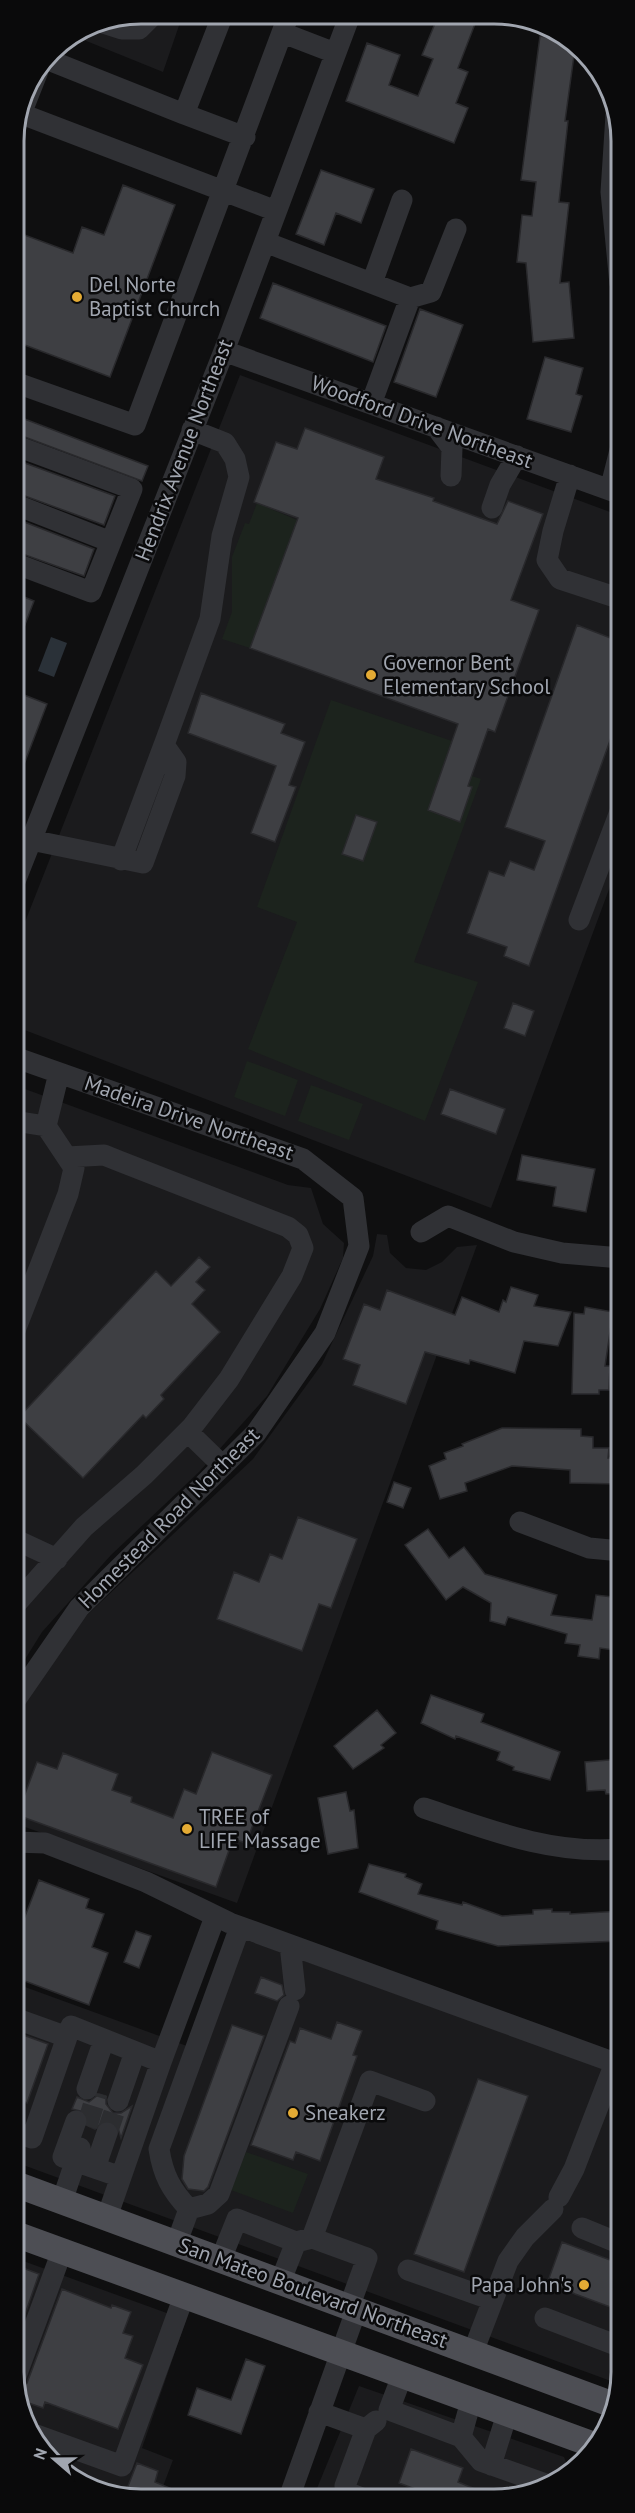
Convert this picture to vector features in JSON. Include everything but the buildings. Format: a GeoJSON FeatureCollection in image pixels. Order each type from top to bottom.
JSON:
{"type":"FeatureCollection","features":[{"type":"Feature","properties":{"kind":"main road","name":"San Mateo Boulevard Northeast"},"geometry":{"type":"LineString","coordinates":[[24,2187],[281,2280],[607,2402]]}},
{"type":"Feature","properties":{"kind":"main road"},"geometry":{"type":"LineString","coordinates":[[24,2237],[587,2442]]}},
{"type":"Feature","properties":{"kind":"street"},"geometry":{"type":"LineString","coordinates":[[116,27],[139,29],[144,24]]}},
{"type":"Feature","properties":{"kind":"street"},"geometry":{"type":"LineString","coordinates":[[184,114],[219,24]]}},
{"type":"Feature","properties":{"kind":"street"},"geometry":{"type":"LineString","coordinates":[[24,386],[135,425],[286,24],[335,53]]}},
{"type":"Feature","properties":{"kind":"street","name":"Hendrix Avenue Northeast"},"geometry":{"type":"LineString","coordinates":[[24,858],[224,351],[346,24]]}},
{"type":"Feature","properties":{"kind":"street"},"geometry":{"type":"LineString","coordinates":[[54,62],[244,137]]}},
{"type":"Feature","properties":{"kind":"street"},"geometry":{"type":"LineString","coordinates":[[27,116],[276,211]]}},
{"type":"Feature","properties":{"kind":"street"},"geometry":{"type":"LineString","coordinates":[[372,283],[402,200]]}},
{"type":"Feature","properties":{"kind":"street"},"geometry":{"type":"LineString","coordinates":[[265,242],[410,298],[431,292],[456,229]]}},
{"type":"Feature","properties":{"kind":"street"},"geometry":{"type":"LineString","coordinates":[[371,404],[410,298]]}},
{"type":"Feature","properties":{"kind":"street","name":"Woodford Drive Northeast"},"geometry":{"type":"LineString","coordinates":[[224,351],[611,490]]}},
{"type":"Feature","properties":{"kind":"street"},"geometry":{"type":"LineString","coordinates":[[436,427],[452,448],[451,476]]}},
{"type":"Feature","properties":{"kind":"street"},"geometry":{"type":"LineString","coordinates":[[31,840],[143,863],[175,776],[176,762],[164,745],[210,619],[222,536],[239,477],[235,459],[225,443],[210,435],[192,430]]}},
{"type":"Feature","properties":{"kind":"street"},"geometry":{"type":"LineString","coordinates":[[24,449],[132,489],[92,592],[24,567]]}},
{"type":"Feature","properties":{"kind":"street"},"geometry":{"type":"LineString","coordinates":[[492,508],[500,485],[517,456]]}},
{"type":"Feature","properties":{"kind":"street"},"geometry":{"type":"LineString","coordinates":[[570,475],[547,560],[560,579],[611,596]]}},
{"type":"Feature","properties":{"kind":"street"},"geometry":{"type":"LineString","coordinates":[[24,508],[111,542]]}},
{"type":"Feature","properties":{"kind":"street"},"geometry":{"type":"LineString","coordinates":[[579,920],[611,835]]}},
{"type":"Feature","properties":{"kind":"street","name":"Madeira Drive Northeast"},"geometry":{"type":"LineString","coordinates":[[24,1061],[303,1159],[353,1198]]}},
{"type":"Feature","properties":{"kind":"street"},"geometry":{"type":"LineString","coordinates":[[46,1126],[59,1073]]}},
{"type":"Feature","properties":{"kind":"street"},"geometry":{"type":"LineString","coordinates":[[24,1123],[46,1126],[74,1168],[68,1194],[24,1308]]}},
{"type":"Feature","properties":{"kind":"street"},"geometry":{"type":"LineString","coordinates":[[24,1595],[84,1527],[188,1432],[229,1379],[292,1276],[303,1248],[298,1235],[288,1227],[104,1155],[67,1156]]}},
{"type":"Feature","properties":{"kind":"street","name":"Homestead Road Northeast"},"geometry":{"type":"LineString","coordinates":[[24,1688],[79,1608],[256,1433],[325,1333],[359,1246],[353,1198]]}},
{"type":"Feature","properties":{"kind":"street"},"geometry":{"type":"LineString","coordinates":[[421,1232],[448,1216],[514,1242],[561,1253],[611,1257]]}},
{"type":"Feature","properties":{"kind":"street"},"geometry":{"type":"LineString","coordinates":[[188,1432],[223,1466]]}},
{"type":"Feature","properties":{"kind":"street"},"geometry":{"type":"LineString","coordinates":[[520,1522],[589,1548],[611,1550]]}},
{"type":"Feature","properties":{"kind":"street"},"geometry":{"type":"LineString","coordinates":[[24,1544],[57,1559]]}},
{"type":"Feature","properties":{"kind":"street"},"geometry":{"type":"LineString","coordinates":[[424,1808],[519,1840],[559,1848],[611,1850]]}},
{"type":"Feature","properties":{"kind":"street"},"geometry":{"type":"LineString","coordinates":[[24,1842],[45,1843],[146,1882],[240,1927],[611,2061]]}},
{"type":"Feature","properties":{"kind":"street"},"geometry":{"type":"LineString","coordinates":[[62,2201],[92,2167],[132,2051],[215,1917]]}},
{"type":"Feature","properties":{"kind":"street"},"geometry":{"type":"LineString","coordinates":[[199,2207],[172,2191],[163,2172],[159,2149],[240,1927]]}},
{"type":"Feature","properties":{"kind":"street"},"geometry":{"type":"LineString","coordinates":[[177,2242],[199,2207],[219,2194],[292,1998],[290,1945]]}},
{"type":"Feature","properties":{"kind":"street"},"geometry":{"type":"LineString","coordinates":[[24,2021],[67,2037]]}},
{"type":"Feature","properties":{"kind":"street"},"geometry":{"type":"LineString","coordinates":[[24,2135],[32,2138],[71,2026],[132,2051]]}},
{"type":"Feature","properties":{"kind":"street"},"geometry":{"type":"LineString","coordinates":[[92,2091],[132,2051]]}},
{"type":"Feature","properties":{"kind":"street"},"geometry":{"type":"LineString","coordinates":[[123,2103],[132,2051]]}},
{"type":"Feature","properties":{"kind":"street"},"geometry":{"type":"LineString","coordinates":[[281,2280],[304,2240],[336,2173],[370,2081],[425,2101]]}},
{"type":"Feature","properties":{"kind":"street"},"geometry":{"type":"LineString","coordinates":[[473,2352],[508,2260],[525,2237],[556,2203],[574,2169],[611,2081]]}},
{"type":"Feature","properties":{"kind":"street"},"geometry":{"type":"LineString","coordinates":[[92,2167],[97,2129],[92,2167],[107,2217]]}},
{"type":"Feature","properties":{"kind":"street"},"geometry":{"type":"LineString","coordinates":[[221,2259],[237,2219],[367,2258],[340,2354],[292,2489]]}},
{"type":"Feature","properties":{"kind":"street"},"geometry":{"type":"LineString","coordinates":[[582,2228],[611,2240]]}},
{"type":"Feature","properties":{"kind":"street"},"geometry":{"type":"LineString","coordinates":[[24,2354],[62,2251]]}},
{"type":"Feature","properties":{"kind":"street"},"geometry":{"type":"LineString","coordinates":[[408,2270],[493,2300]]}},
{"type":"Feature","properties":{"kind":"street"},"geometry":{"type":"LineString","coordinates":[[45,2438],[122,2466],[184,2296]]}},
{"type":"Feature","properties":{"kind":"street"},"geometry":{"type":"LineString","coordinates":[[545,2318],[611,2344]]}},
{"type":"Feature","properties":{"kind":"street"},"geometry":{"type":"LineString","coordinates":[[347,2489],[345,2486],[366,2429],[389,2410],[402,2376]]}},
{"type":"Feature","properties":{"kind":"street"},"geometry":{"type":"LineString","coordinates":[[461,2437],[471,2401]]}},
{"type":"Feature","properties":{"kind":"street"},"geometry":{"type":"LineString","coordinates":[[389,2410],[461,2437],[481,2461],[536,2481]]}},
{"type":"Feature","properties":{"kind":"street"},"geometry":{"type":"LineString","coordinates":[[320,2412],[366,2429]]}},
{"type":"Feature","properties":{"kind":"street"},"geometry":{"type":"LineString","coordinates":[[491,2465],[507,2414]]}},
{"type":"Feature","properties":{"kind":"shaded area"},"geometry":{"type":"Polygon","coordinates":[[[180,24],[163,72],[83,40],[104,30],[126,25],[180,24]]]}},
{"type":"Feature","properties":{"kind":"shaded area","name":"Governor Bent Elementary School"},"geometry":{"type":"Polygon","coordinates":[[[240,375],[611,512],[611,884],[491,1208],[24,1030],[24,925],[240,375]]]}},
{"type":"Feature","properties":{"kind":"shaded area"},"geometry":{"type":"Polygon","coordinates":[[[257,503],[297,520],[250,648],[222,639],[232,612],[232,557],[245,523],[249,524],[257,503]]]}},
{"type":"Feature","properties":{"kind":"shaded area"},"geometry":{"type":"Polygon","coordinates":[[[51,637],[67,643],[54,677],[38,671],[51,637]]]}},
{"type":"Feature","properties":{"kind":"shaded area"},"geometry":{"type":"Polygon","coordinates":[[[331,700],[452,741],[443,766],[481,779],[414,962],[478,982],[425,1121],[248,1049],[297,922],[257,907],[331,700]]]}},
{"type":"Feature","properties":{"kind":"shaded area"},"geometry":{"type":"Polygon","coordinates":[[[247,1061],[298,1080],[285,1116],[234,1097],[247,1061]]]}},
{"type":"Feature","properties":{"kind":"shaded area"},"geometry":{"type":"Polygon","coordinates":[[[311,1085],[363,1104],[349,1140],[298,1121],[311,1085]]]}},
{"type":"Feature","properties":{"kind":"shaded area"},"geometry":{"type":"Polygon","coordinates":[[[24,1089],[288,1185],[311,1188],[323,1224],[344,1243],[343,1258],[320,1309],[267,1396],[199,1472],[111,1555],[42,1632],[24,1661],[24,1089]]]}},
{"type":"Feature","properties":{"kind":"shaded area"},"geometry":{"type":"Polygon","coordinates":[[[377,1234],[387,1235],[390,1253],[406,1268],[426,1270],[442,1262],[457,1247],[477,1245],[237,1903],[24,1827],[24,1704],[86,1616],[253,1459],[322,1364],[373,1256],[377,1234]]]}},
{"type":"Feature","properties":{"kind":"shaded area"},"geometry":{"type":"Polygon","coordinates":[[[227,1933],[611,2071],[611,2381],[24,2165],[24,1987],[187,2046],[227,1933]]]}},
{"type":"Feature","properties":{"kind":"shaded area"},"geometry":{"type":"Polygon","coordinates":[[[246,2152],[308,2174],[293,2213],[231,2190],[246,2152]]]}},
{"type":"Feature","properties":{"kind":"shaded area"},"geometry":{"type":"Polygon","coordinates":[[[24,2261],[186,2320],[142,2448],[173,2460],[162,2489],[118,2487],[89,2477],[70,2465],[44,2437],[33,2417],[25,2387],[24,2261]]]}},
{"type":"Feature","properties":{"kind":"shaded area"},"geometry":{"type":"Polygon","coordinates":[[[359,2386],[564,2457],[567,2464],[546,2477],[509,2488],[317,2489],[359,2386]]]}},
{"type":"Feature","properties":{"kind":"tunnel"},"geometry":{"type":"LineString","coordinates":[[87,2126],[97,2093]]}},
{"type":"Feature","properties":{"kind":"tunnel"},"geometry":{"type":"LineString","coordinates":[[107,2133],[118,2101]]}},
{"type":"Feature","properties":{"kind":"place","name":"Del Norte Baptist Church"},"geometry":{"type":"Point","coordinates":[77,297]}},
{"type":"Feature","properties":{"kind":"place","name":"Governor Bent Elementary School"},"geometry":{"type":"Point","coordinates":[371,675]}},
{"type":"Feature","properties":{"kind":"place","name":"TREE of LIFE Massage"},"geometry":{"type":"Point","coordinates":[187,1829]}},
{"type":"Feature","properties":{"kind":"place","name":"Sneakerz"},"geometry":{"type":"Point","coordinates":[293,2113]}},
{"type":"Feature","properties":{"kind":"place","name":"Papa John's"},"geometry":{"type":"Point","coordinates":[584,2285]}}]}
